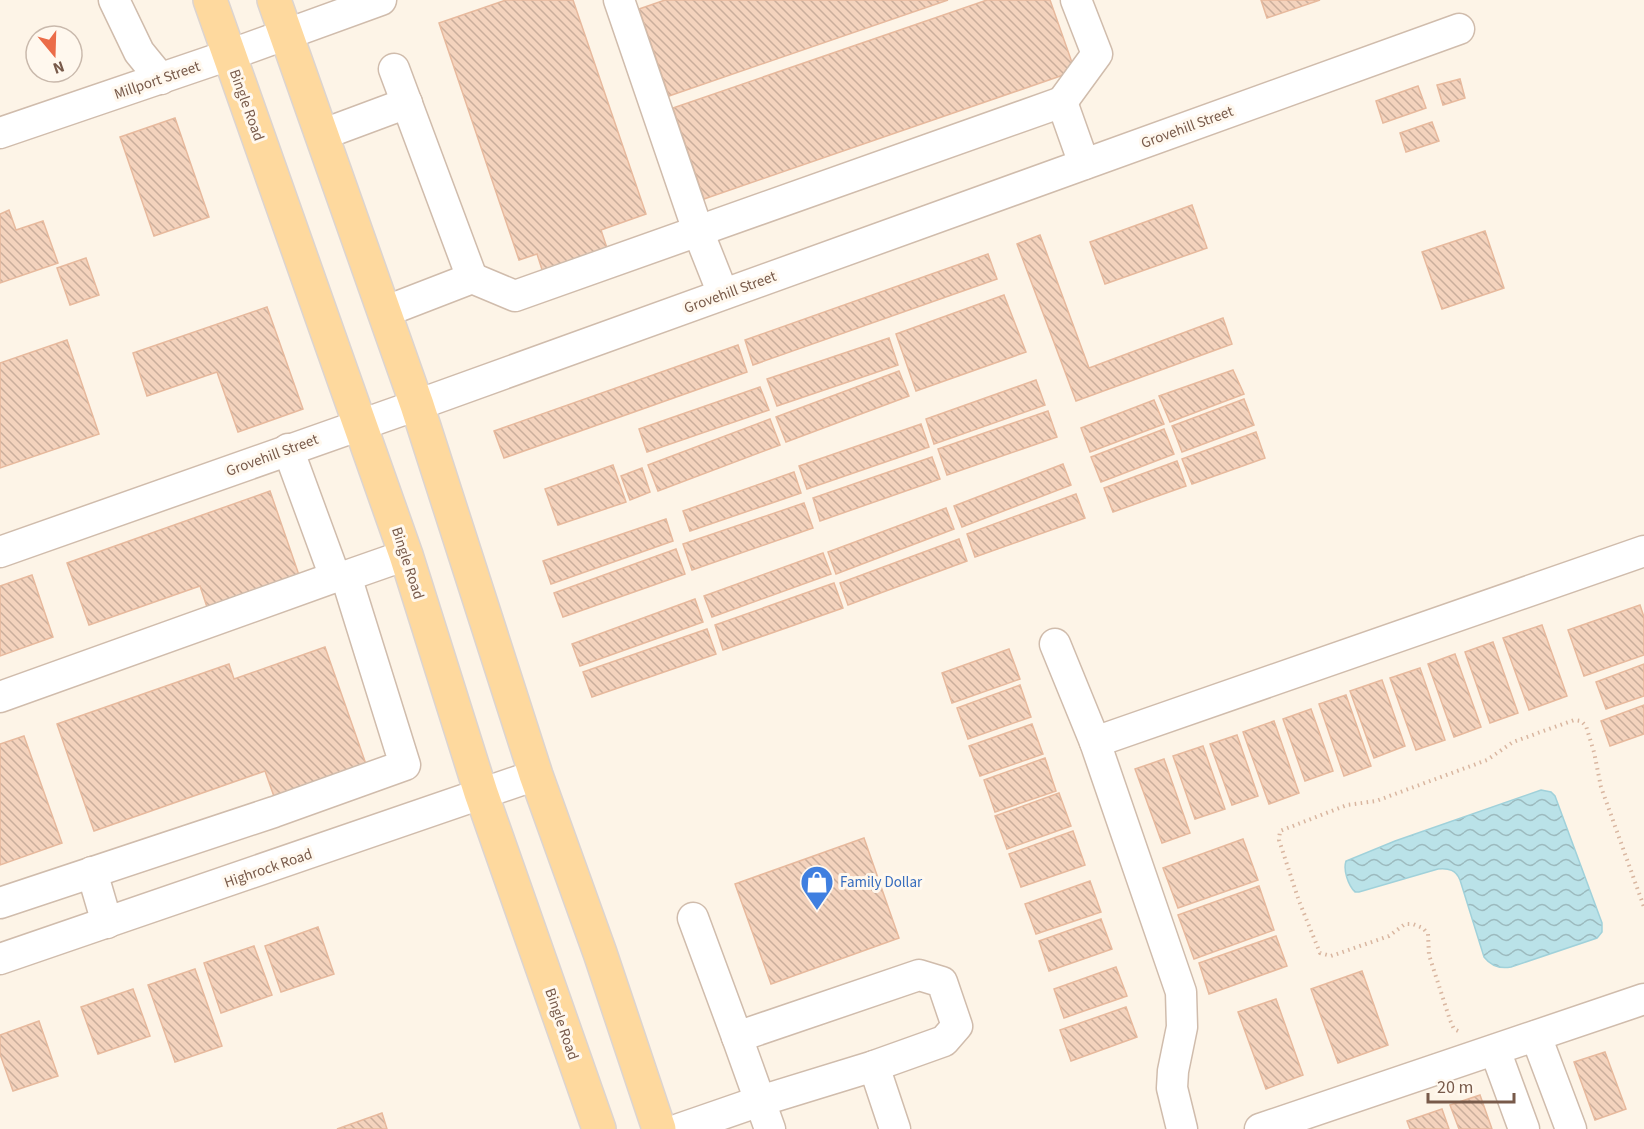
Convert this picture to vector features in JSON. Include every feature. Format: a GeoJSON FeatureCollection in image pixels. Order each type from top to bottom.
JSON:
{"type":"FeatureCollection","features":[{"type":"Feature","properties":{"kind":"main road","name":"Bingle Road"},"geometry":{"type":"LineString","coordinates":[[210,0],[406,555],[482,793],[599,1129]]}},
{"type":"Feature","properties":{"kind":"main road"},"geometry":{"type":"LineString","coordinates":[[274,0],[417,405],[536,775],[600,953],[659,1129]]}},
{"type":"Feature","properties":{"kind":"street"},"geometry":{"type":"LineString","coordinates":[[114,0],[140,52],[161,79]]}},
{"type":"Feature","properties":{"kind":"street","name":"Millport Street"},"geometry":{"type":"LineString","coordinates":[[0,133],[230,55],[381,0]]}},
{"type":"Feature","properties":{"kind":"street"},"geometry":{"type":"LineString","coordinates":[[619,0],[698,231],[723,294]]}},
{"type":"Feature","properties":{"kind":"street"},"geometry":{"type":"LineString","coordinates":[[384,312],[472,278],[515,296],[1062,102],[1096,54],[1076,0]]}},
{"type":"Feature","properties":{"kind":"street","name":"Grovehill Street"},"geometry":{"type":"LineString","coordinates":[[0,552],[360,423],[417,405],[1459,29]]}},
{"type":"Feature","properties":{"kind":"street"},"geometry":{"type":"LineString","coordinates":[[394,69],[472,278]]}},
{"type":"Feature","properties":{"kind":"street"},"geometry":{"type":"LineString","coordinates":[[1062,102],[1084,164]]}},
{"type":"Feature","properties":{"kind":"street"},"geometry":{"type":"LineString","coordinates":[[321,135],[407,103]]}},
{"type":"Feature","properties":{"kind":"street"},"geometry":{"type":"LineString","coordinates":[[0,903],[274,812],[405,765],[340,577],[288,449]]}},
{"type":"Feature","properties":{"kind":"street"},"geometry":{"type":"LineString","coordinates":[[1095,742],[1644,551]]}},
{"type":"Feature","properties":{"kind":"street"},"geometry":{"type":"LineString","coordinates":[[0,698],[406,555]]}},
{"type":"Feature","properties":{"kind":"street"},"geometry":{"type":"LineString","coordinates":[[1055,644],[1095,742],[1181,992],[1182,1027],[1172,1088],[1182,1129]]}},
{"type":"Feature","properties":{"kind":"street","name":"Highrock Road"},"geometry":{"type":"LineString","coordinates":[[0,959],[536,775]]}},
{"type":"Feature","properties":{"kind":"street"},"geometry":{"type":"LineString","coordinates":[[92,872],[107,923]]}},
{"type":"Feature","properties":{"kind":"street"},"geometry":{"type":"LineString","coordinates":[[693,918],[770,1129]]}},
{"type":"Feature","properties":{"kind":"street"},"geometry":{"type":"LineString","coordinates":[[679,1129],[944,1041],[957,1026],[942,982],[919,975],[736,1037]]}},
{"type":"Feature","properties":{"kind":"street"},"geometry":{"type":"LineString","coordinates":[[1260,1129],[1644,999]]}},
{"type":"Feature","properties":{"kind":"street"},"geometry":{"type":"LineString","coordinates":[[1536,1036],[1571,1129]]}},
{"type":"Feature","properties":{"kind":"street"},"geometry":{"type":"LineString","coordinates":[[1495,1050],[1524,1129]]}},
{"type":"Feature","properties":{"kind":"street"},"geometry":{"type":"LineString","coordinates":[[874,1066],[895,1129]]}},
{"type":"Feature","properties":{"kind":"path"},"geometry":{"type":"LineString","coordinates":[[1465,1030],[1457,1030],[1452,1026],[1428,955],[1428,934],[1423,928],[1405,924],[1392,934],[1331,956],[1320,953],[1299,901],[1279,840],[1280,831],[1347,805],[1376,801],[1487,760],[1517,740],[1579,720],[1586,726],[1601,787],[1644,907]]}},
{"type":"Feature","properties":{"kind":"water"},"geometry":{"type":"Polygon","coordinates":[[[1541,790],[1551,792],[1555,796],[1602,923],[1602,932],[1597,938],[1503,968],[1493,965],[1484,957],[1460,880],[1452,870],[1438,869],[1359,892],[1355,892],[1350,885],[1346,873],[1346,861],[1395,841],[1541,790]]]}},
{"type":"Feature","properties":{"kind":"building"},"geometry":{"type":"Polygon","coordinates":[[[506,0],[573,0],[646,214],[601,230],[611,260],[546,282],[537,254],[519,260],[439,23],[506,0]]]}},
{"type":"Feature","properties":{"kind":"building"},"geometry":{"type":"Polygon","coordinates":[[[665,0],[948,0],[669,96],[639,9],[665,0]]]}},
{"type":"Feature","properties":{"kind":"building"},"geometry":{"type":"Polygon","coordinates":[[[987,0],[1050,0],[1075,71],[704,199],[673,108],[987,0]]]}},
{"type":"Feature","properties":{"kind":"building"},"geometry":{"type":"Polygon","coordinates":[[[1261,0],[1320,0],[1267,18],[1261,0]]]}},
{"type":"Feature","properties":{"kind":"building"},"geometry":{"type":"Polygon","coordinates":[[[1460,79],[1465,98],[1443,105],[1437,85],[1460,79]]]}},
{"type":"Feature","properties":{"kind":"building"},"geometry":{"type":"Polygon","coordinates":[[[1418,86],[1426,108],[1383,123],[1376,101],[1418,86]]]}},
{"type":"Feature","properties":{"kind":"building"},"geometry":{"type":"Polygon","coordinates":[[[175,118],[209,217],[154,236],[120,137],[175,118]]]}},
{"type":"Feature","properties":{"kind":"building"},"geometry":{"type":"Polygon","coordinates":[[[1432,122],[1439,141],[1406,152],[1400,133],[1432,122]]]}},
{"type":"Feature","properties":{"kind":"building"},"geometry":{"type":"Polygon","coordinates":[[[1192,205],[1207,248],[1105,284],[1090,242],[1192,205]]]}},
{"type":"Feature","properties":{"kind":"building"},"geometry":{"type":"Polygon","coordinates":[[[9,210],[16,230],[43,221],[58,263],[0,283],[0,214],[9,210]]]}},
{"type":"Feature","properties":{"kind":"building"},"geometry":{"type":"Polygon","coordinates":[[[1485,231],[1504,288],[1442,309],[1422,252],[1485,231]]]}},
{"type":"Feature","properties":{"kind":"building"},"geometry":{"type":"Polygon","coordinates":[[[1040,235],[1089,368],[1223,318],[1232,344],[1076,401],[1017,244],[1040,235]]]}},
{"type":"Feature","properties":{"kind":"building"},"geometry":{"type":"Polygon","coordinates":[[[988,254],[997,279],[753,365],[745,340],[988,254]]]}},
{"type":"Feature","properties":{"kind":"building"},"geometry":{"type":"Polygon","coordinates":[[[86,258],[99,295],[70,305],[57,268],[86,258]]]}},
{"type":"Feature","properties":{"kind":"building"},"geometry":{"type":"Polygon","coordinates":[[[1004,295],[1026,352],[916,391],[896,334],[1004,295]]]}},
{"type":"Feature","properties":{"kind":"building"},"geometry":{"type":"Polygon","coordinates":[[[267,307],[303,409],[238,432],[217,372],[147,396],[133,353],[267,307]]]}},
{"type":"Feature","properties":{"kind":"building"},"geometry":{"type":"Polygon","coordinates":[[[889,338],[898,365],[777,406],[767,379],[889,338]]]}},
{"type":"Feature","properties":{"kind":"building"},"geometry":{"type":"Polygon","coordinates":[[[67,340],[99,434],[0,468],[0,363],[67,340]]]}},
{"type":"Feature","properties":{"kind":"building"},"geometry":{"type":"Polygon","coordinates":[[[738,345],[747,372],[504,458],[494,431],[738,345]]]}},
{"type":"Feature","properties":{"kind":"building"},"geometry":{"type":"Polygon","coordinates":[[[1233,370],[1244,394],[1170,422],[1159,396],[1233,370]]]}},
{"type":"Feature","properties":{"kind":"building"},"geometry":{"type":"Polygon","coordinates":[[[899,371],[909,396],[786,442],[776,417],[899,371]]]}},
{"type":"Feature","properties":{"kind":"building"},"geometry":{"type":"Polygon","coordinates":[[[1036,380],[1045,405],[934,444],[926,419],[1036,380]]]}},
{"type":"Feature","properties":{"kind":"building"},"geometry":{"type":"Polygon","coordinates":[[[760,387],[769,410],[647,452],[639,429],[760,387]]]}},
{"type":"Feature","properties":{"kind":"building"},"geometry":{"type":"Polygon","coordinates":[[[1244,399],[1254,425],[1182,452],[1172,426],[1244,399]]]}},
{"type":"Feature","properties":{"kind":"building"},"geometry":{"type":"Polygon","coordinates":[[[1154,400],[1164,424],[1090,452],[1081,428],[1154,400]]]}},
{"type":"Feature","properties":{"kind":"building"},"geometry":{"type":"Polygon","coordinates":[[[1048,411],[1057,437],[947,475],[938,449],[1048,411]]]}},
{"type":"Feature","properties":{"kind":"building"},"geometry":{"type":"Polygon","coordinates":[[[770,419],[780,445],[658,491],[648,465],[770,419]]]}},
{"type":"Feature","properties":{"kind":"building"},"geometry":{"type":"Polygon","coordinates":[[[921,424],[929,447],[807,489],[799,466],[921,424]]]}},
{"type":"Feature","properties":{"kind":"building"},"geometry":{"type":"Polygon","coordinates":[[[1164,429],[1174,454],[1101,482],[1091,457],[1164,429]]]}},
{"type":"Feature","properties":{"kind":"building"},"geometry":{"type":"Polygon","coordinates":[[[1256,432],[1265,458],[1192,484],[1182,459],[1256,432]]]}},
{"type":"Feature","properties":{"kind":"building"},"geometry":{"type":"Polygon","coordinates":[[[932,457],[940,479],[820,521],[813,498],[932,457]]]}},
{"type":"Feature","properties":{"kind":"building"},"geometry":{"type":"Polygon","coordinates":[[[1177,461],[1186,486],[1113,512],[1104,488],[1177,461]]]}},
{"type":"Feature","properties":{"kind":"building"},"geometry":{"type":"Polygon","coordinates":[[[1063,464],[1071,485],[962,527],[954,506],[1063,464]]]}},
{"type":"Feature","properties":{"kind":"building"},"geometry":{"type":"Polygon","coordinates":[[[613,465],[626,502],[558,525],[545,489],[613,465]]]}},
{"type":"Feature","properties":{"kind":"building"},"geometry":{"type":"Polygon","coordinates":[[[642,468],[650,492],[630,500],[621,476],[642,468]]]}},
{"type":"Feature","properties":{"kind":"building"},"geometry":{"type":"Polygon","coordinates":[[[794,472],[801,493],[690,531],[683,511],[794,472]]]}},
{"type":"Feature","properties":{"kind":"building"},"geometry":{"type":"Polygon","coordinates":[[[270,491],[300,578],[208,610],[200,586],[89,625],[67,563],[270,491]]]}},
{"type":"Feature","properties":{"kind":"building"},"geometry":{"type":"Polygon","coordinates":[[[1076,494],[1085,518],[975,557],[967,534],[1076,494]]]}},
{"type":"Feature","properties":{"kind":"building"},"geometry":{"type":"Polygon","coordinates":[[[804,503],[813,528],[692,570],[683,544],[804,503]]]}},
{"type":"Feature","properties":{"kind":"building"},"geometry":{"type":"Polygon","coordinates":[[[946,508],[954,529],[836,574],[828,552],[946,508]]]}},
{"type":"Feature","properties":{"kind":"building"},"geometry":{"type":"Polygon","coordinates":[[[666,519],[673,541],[551,584],[543,561],[666,519]]]}},
{"type":"Feature","properties":{"kind":"building"},"geometry":{"type":"Polygon","coordinates":[[[959,539],[967,561],[848,605],[840,583],[959,539]]]}},
{"type":"Feature","properties":{"kind":"building"},"geometry":{"type":"Polygon","coordinates":[[[676,549],[685,574],[563,617],[554,593],[676,549]]]}},
{"type":"Feature","properties":{"kind":"building"},"geometry":{"type":"Polygon","coordinates":[[[823,553],[831,574],[712,617],[704,596],[823,553]]]}},
{"type":"Feature","properties":{"kind":"building"},"geometry":{"type":"Polygon","coordinates":[[[32,575],[53,637],[0,656],[0,586],[32,575]]]}},
{"type":"Feature","properties":{"kind":"building"},"geometry":{"type":"Polygon","coordinates":[[[834,583],[843,608],[723,650],[715,625],[834,583]]]}},
{"type":"Feature","properties":{"kind":"building"},"geometry":{"type":"Polygon","coordinates":[[[695,599],[703,622],[580,666],[572,644],[695,599]]]}},
{"type":"Feature","properties":{"kind":"building"},"geometry":{"type":"Polygon","coordinates":[[[1640,605],[1644,617],[1644,655],[1584,676],[1568,630],[1640,605]]]}},
{"type":"Feature","properties":{"kind":"building"},"geometry":{"type":"Polygon","coordinates":[[[1542,625],[1567,696],[1529,710],[1503,638],[1542,625]]]}},
{"type":"Feature","properties":{"kind":"building"},"geometry":{"type":"Polygon","coordinates":[[[707,629],[716,654],[592,697],[583,672],[707,629]]]}},
{"type":"Feature","properties":{"kind":"building"},"geometry":{"type":"Polygon","coordinates":[[[1493,642],[1518,713],[1490,723],[1465,652],[1493,642]]]}},
{"type":"Feature","properties":{"kind":"building"},"geometry":{"type":"Polygon","coordinates":[[[325,647],[368,770],[276,802],[265,771],[94,831],[57,724],[229,664],[234,679],[325,647]]]}},
{"type":"Feature","properties":{"kind":"building"},"geometry":{"type":"Polygon","coordinates":[[[1009,649],[1020,679],[952,703],[942,673],[1009,649]]]}},
{"type":"Feature","properties":{"kind":"building"},"geometry":{"type":"Polygon","coordinates":[[[1455,654],[1481,727],[1454,737],[1428,664],[1455,654]]]}},
{"type":"Feature","properties":{"kind":"building"},"geometry":{"type":"Polygon","coordinates":[[[1644,664],[1644,696],[1606,709],[1596,682],[1644,664]]]}},
{"type":"Feature","properties":{"kind":"building"},"geometry":{"type":"Polygon","coordinates":[[[1420,668],[1445,740],[1416,750],[1390,678],[1420,668]]]}},
{"type":"Feature","properties":{"kind":"building"},"geometry":{"type":"Polygon","coordinates":[[[1382,680],[1405,746],[1374,758],[1350,691],[1382,680]]]}},
{"type":"Feature","properties":{"kind":"building"},"geometry":{"type":"Polygon","coordinates":[[[1020,685],[1031,717],[968,739],[957,708],[1020,685]]]}},
{"type":"Feature","properties":{"kind":"building"},"geometry":{"type":"Polygon","coordinates":[[[1346,695],[1371,766],[1344,776],[1319,704],[1346,695]]]}},
{"type":"Feature","properties":{"kind":"building"},"geometry":{"type":"Polygon","coordinates":[[[1644,705],[1644,734],[1610,746],[1601,721],[1644,705]]]}},
{"type":"Feature","properties":{"kind":"building"},"geometry":{"type":"Polygon","coordinates":[[[1311,709],[1333,771],[1305,781],[1283,719],[1311,709]]]}},
{"type":"Feature","properties":{"kind":"building"},"geometry":{"type":"Polygon","coordinates":[[[1274,721],[1299,793],[1269,804],[1243,732],[1274,721]]]}},
{"type":"Feature","properties":{"kind":"building"},"geometry":{"type":"Polygon","coordinates":[[[1032,724],[1043,754],[980,776],[969,746],[1032,724]]]}},
{"type":"Feature","properties":{"kind":"building"},"geometry":{"type":"Polygon","coordinates":[[[1237,735],[1258,796],[1232,805],[1210,744],[1237,735]]]}},
{"type":"Feature","properties":{"kind":"building"},"geometry":{"type":"Polygon","coordinates":[[[24,736],[62,843],[0,865],[0,744],[24,736]]]}},
{"type":"Feature","properties":{"kind":"building"},"geometry":{"type":"Polygon","coordinates":[[[1203,746],[1225,809],[1195,819],[1173,756],[1203,746]]]}},
{"type":"Feature","properties":{"kind":"building"},"geometry":{"type":"Polygon","coordinates":[[[1045,758],[1056,791],[995,812],[984,780],[1045,758]]]}},
{"type":"Feature","properties":{"kind":"building"},"geometry":{"type":"Polygon","coordinates":[[[1164,759],[1190,833],[1162,843],[1135,769],[1164,759]]]}},
{"type":"Feature","properties":{"kind":"building"},"geometry":{"type":"Polygon","coordinates":[[[1059,793],[1071,826],[1007,849],[995,816],[1059,793]]]}},
{"type":"Feature","properties":{"kind":"building"},"geometry":{"type":"Polygon","coordinates":[[[1073,831],[1085,865],[1021,887],[1009,854],[1073,831]]]}},
{"type":"Feature","properties":{"kind":"building","name":"Family Dollar"},"geometry":{"type":"Polygon","coordinates":[[[864,838],[899,938],[771,984],[735,884],[864,838]]]}},
{"type":"Feature","properties":{"kind":"building"},"geometry":{"type":"Polygon","coordinates":[[[1243,839],[1258,880],[1178,908],[1163,868],[1243,839]]]}},
{"type":"Feature","properties":{"kind":"building"},"geometry":{"type":"Polygon","coordinates":[[[1090,881],[1101,912],[1036,934],[1025,904],[1090,881]]]}},
{"type":"Feature","properties":{"kind":"building"},"geometry":{"type":"Polygon","coordinates":[[[1259,886],[1274,930],[1194,959],[1178,915],[1259,886]]]}},
{"type":"Feature","properties":{"kind":"building"},"geometry":{"type":"Polygon","coordinates":[[[1101,919],[1112,949],[1049,971],[1039,941],[1101,919]]]}},
{"type":"Feature","properties":{"kind":"building"},"geometry":{"type":"Polygon","coordinates":[[[318,927],[334,974],[281,992],[265,946],[318,927]]]}},
{"type":"Feature","properties":{"kind":"building"},"geometry":{"type":"Polygon","coordinates":[[[1276,936],[1287,966],[1209,994],[1199,963],[1276,936]]]}},
{"type":"Feature","properties":{"kind":"building"},"geometry":{"type":"Polygon","coordinates":[[[254,946],[272,995],[221,1013],[204,963],[254,946]]]}},
{"type":"Feature","properties":{"kind":"building"},"geometry":{"type":"Polygon","coordinates":[[[1116,967],[1127,996],[1064,1018],[1054,989],[1116,967]]]}},
{"type":"Feature","properties":{"kind":"building"},"geometry":{"type":"Polygon","coordinates":[[[195,969],[222,1046],[175,1062],[148,985],[195,969]]]}},
{"type":"Feature","properties":{"kind":"building"},"geometry":{"type":"Polygon","coordinates":[[[1362,971],[1388,1045],[1338,1063],[1311,989],[1362,971]]]}},
{"type":"Feature","properties":{"kind":"building"},"geometry":{"type":"Polygon","coordinates":[[[133,989],[150,1036],[98,1054],[81,1007],[133,989]]]}},
{"type":"Feature","properties":{"kind":"building"},"geometry":{"type":"Polygon","coordinates":[[[1276,999],[1303,1075],[1266,1089],[1238,1012],[1276,999]]]}},
{"type":"Feature","properties":{"kind":"building"},"geometry":{"type":"Polygon","coordinates":[[[1126,1007],[1137,1037],[1071,1061],[1060,1030],[1126,1007]]]}},
{"type":"Feature","properties":{"kind":"building"},"geometry":{"type":"Polygon","coordinates":[[[39,1021],[58,1076],[13,1091],[0,1054],[0,1035],[39,1021]]]}},
{"type":"Feature","properties":{"kind":"building"},"geometry":{"type":"Polygon","coordinates":[[[1605,1052],[1626,1109],[1595,1120],[1574,1062],[1605,1052]]]}},
{"type":"Feature","properties":{"kind":"building"},"geometry":{"type":"Polygon","coordinates":[[[1480,1095],[1492,1129],[1459,1129],[1450,1105],[1480,1095]]]}},
{"type":"Feature","properties":{"kind":"building"},"geometry":{"type":"Polygon","coordinates":[[[1442,1109],[1449,1129],[1410,1129],[1407,1121],[1442,1109]]]}},
{"type":"Feature","properties":{"kind":"building"},"geometry":{"type":"Polygon","coordinates":[[[382,1113],[387,1129],[337,1129],[382,1113]]]}},
{"type":"Feature","properties":{"kind":"place","name":"Family Dollar"},"geometry":{"type":"Point","coordinates":[817,911]}}]}
